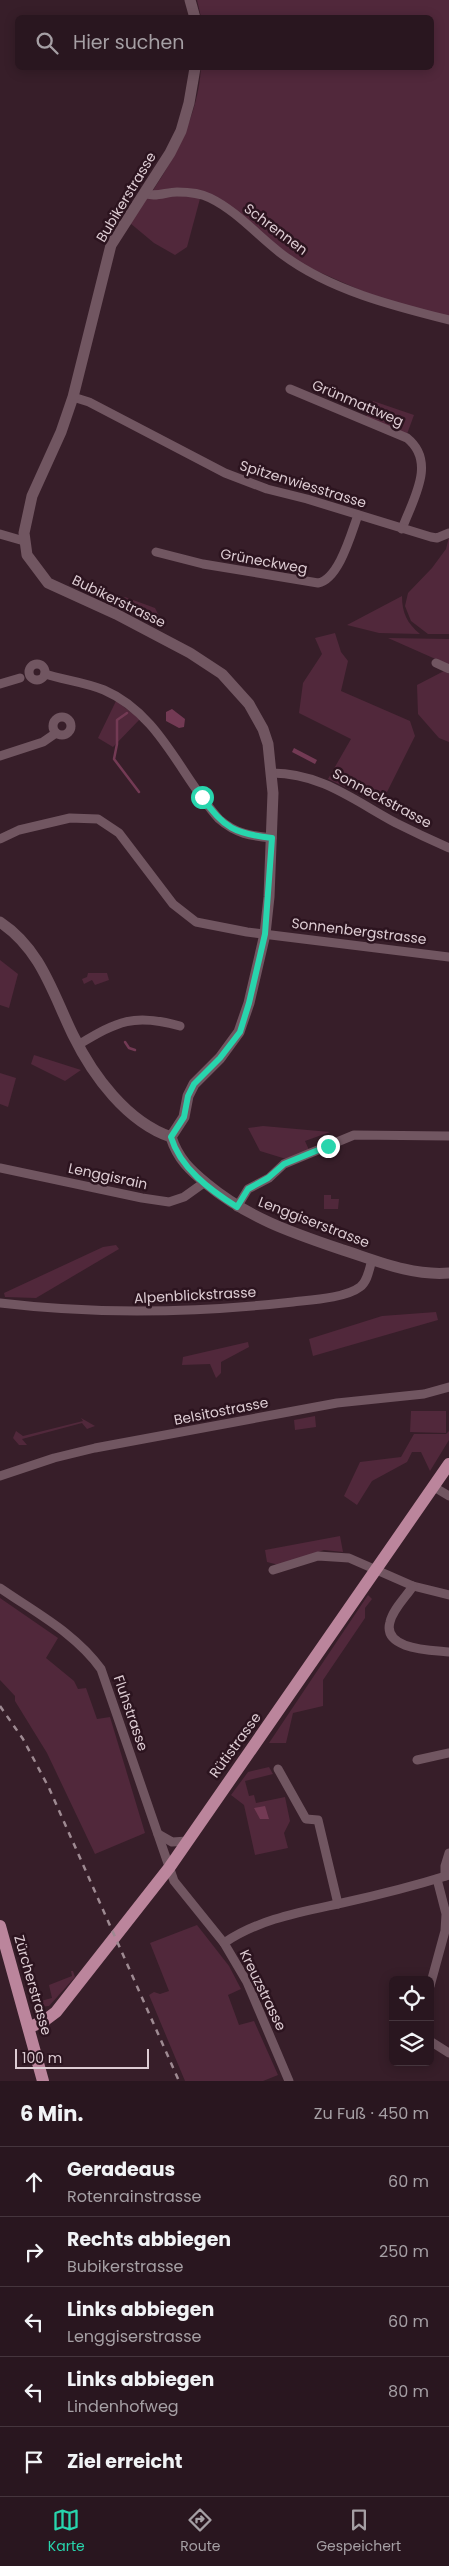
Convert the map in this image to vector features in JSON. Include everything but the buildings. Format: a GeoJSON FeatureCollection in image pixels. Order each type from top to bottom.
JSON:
{"type":"FeatureCollection","features":[{"type":"Feature","properties":{"kind":"main road","name":"Rütistrasse"},"geometry":{"type":"LineString","coordinates":[[30,2027],[48,2018],[65,2002],[169,1868],[449,1464]]}},
{"type":"Feature","properties":{"kind":"main road","name":"Zürcherstrasse"},"geometry":{"type":"LineString","coordinates":[[0,1926],[30,2027],[43,2081]]}},
{"type":"Feature","properties":{"kind":"street"},"geometry":{"type":"LineString","coordinates":[[190,0],[194,15]]}},
{"type":"Feature","properties":{"kind":"street","name":"Bubikerstrasse"},"geometry":{"type":"LineString","coordinates":[[171,1137],[184,1117],[188,1096],[194,1084],[220,1058],[240,1032],[249,1003],[265,934],[272,838],[272,773],[264,729],[256,714],[237,688],[222,674],[190,653],[116,614],[48,583],[33,566],[24,541],[32,496],[61,432],[74,397],[111,246],[170,153],[181,131],[189,103],[195,70]]}},
{"type":"Feature","properties":{"kind":"street","name":"Schrennen"},"geometry":{"type":"LineString","coordinates":[[144,193],[149,196],[189,192],[210,198],[283,255],[313,272],[376,300],[449,320]]}},
{"type":"Feature","properties":{"kind":"street","name":"Grünmattweg"},"geometry":{"type":"LineString","coordinates":[[290,389],[407,438],[418,448],[422,459],[422,472],[402,529]]}},
{"type":"Feature","properties":{"kind":"street","name":"Spitzenwiesstrasse"},"geometry":{"type":"LineString","coordinates":[[74,397],[89,402],[225,473],[267,489],[430,538],[449,533]]}},
{"type":"Feature","properties":{"kind":"street","name":"Grüneckweg"},"geometry":{"type":"LineString","coordinates":[[156,552],[203,564],[318,583],[326,579],[335,569],[358,515]]}},
{"type":"Feature","properties":{"kind":"street"},"geometry":{"type":"LineString","coordinates":[[0,534],[24,541]]}},
{"type":"Feature","properties":{"kind":"street"},"geometry":{"type":"LineString","coordinates":[[436,663],[449,668]]}},
{"type":"Feature","properties":{"kind":"street"},"geometry":{"type":"LineString","coordinates":[[45,674],[96,687],[128,703],[149,724],[219,819],[240,833],[272,838]]}},
{"type":"Feature","properties":{"kind":"street"},"geometry":{"type":"LineString","coordinates":[[0,684],[20,678]]}},
{"type":"Feature","properties":{"kind":"street"},"geometry":{"type":"LineString","coordinates":[[0,756],[43,742],[56,733]]}},
{"type":"Feature","properties":{"kind":"street","name":"Sonneckstrasse"},"geometry":{"type":"LineString","coordinates":[[272,773],[298,774],[331,785],[396,823],[449,848]]}},
{"type":"Feature","properties":{"kind":"street","name":"Sonnenbergstrasse"},"geometry":{"type":"LineString","coordinates":[[0,839],[19,830],[70,818],[98,819],[119,833],[173,904],[186,916],[205,925],[449,957]]}},
{"type":"Feature","properties":{"kind":"street"},"geometry":{"type":"LineString","coordinates":[[0,922],[16,934],[35,956],[48,978],[78,1045],[100,1079],[140,1122],[171,1137]]}},
{"type":"Feature","properties":{"kind":"street"},"geometry":{"type":"LineString","coordinates":[[78,1045],[119,1023],[133,1019],[161,1020],[180,1026]]}},
{"type":"Feature","properties":{"kind":"street"},"geometry":{"type":"LineString","coordinates":[[237,1207],[248,1189],[268,1178],[284,1164],[354,1135],[449,1136]]}},
{"type":"Feature","properties":{"kind":"street","name":"Lenggiserstrasse"},"geometry":{"type":"LineString","coordinates":[[171,1137],[178,1157],[205,1182],[237,1207],[279,1228],[372,1260],[418,1272],[449,1273]]}},
{"type":"Feature","properties":{"kind":"street","name":"Lenggisrain"},"geometry":{"type":"LineString","coordinates":[[0,1168],[169,1202],[184,1197],[205,1182]]}},
{"type":"Feature","properties":{"kind":"street","name":"Alpenblickstrasse"},"geometry":{"type":"LineString","coordinates":[[0,1303],[68,1310],[177,1312],[303,1301],[358,1288],[366,1279],[372,1260]]}},
{"type":"Feature","properties":{"kind":"street","name":"Belsitostrasse"},"geometry":{"type":"LineString","coordinates":[[0,1476],[54,1458],[96,1448],[337,1403],[424,1394],[449,1388]]}},
{"type":"Feature","properties":{"kind":"street"},"geometry":{"type":"LineString","coordinates":[[434,1487],[449,1496]]}},
{"type":"Feature","properties":{"kind":"street"},"geometry":{"type":"LineString","coordinates":[[273,1570],[322,1555],[355,1560],[413,1586],[449,1595]]}},
{"type":"Feature","properties":{"kind":"street"},"geometry":{"type":"LineString","coordinates":[[413,1586],[391,1619],[389,1627],[391,1634],[401,1645],[449,1652]]}},
{"type":"Feature","properties":{"kind":"street","name":"Fluhstrasse"},"geometry":{"type":"LineString","coordinates":[[0,1588],[71,1636],[89,1653],[101,1669],[169,1868]]}},
{"type":"Feature","properties":{"kind":"street"},"geometry":{"type":"LineString","coordinates":[[417,1760],[449,1753]]}},
{"type":"Feature","properties":{"kind":"street"},"geometry":{"type":"LineString","coordinates":[[278,1769],[306,1819],[318,1820],[338,1904]]}},
{"type":"Feature","properties":{"kind":"street"},"geometry":{"type":"LineString","coordinates":[[157,1833],[172,1842],[188,1841]]}},
{"type":"Feature","properties":{"kind":"street"},"geometry":{"type":"LineString","coordinates":[[433,1976],[445,1931],[444,1877],[449,1853]]}},
{"type":"Feature","properties":{"kind":"street","name":"Kreuzstrasse"},"geometry":{"type":"LineString","coordinates":[[169,1868],[174,1881],[224,1943],[247,1982],[289,2081]]}},
{"type":"Feature","properties":{"kind":"street"},"geometry":{"type":"LineString","coordinates":[[224,1943],[270,1921],[444,1877]]}},
{"type":"Feature","properties":{"kind":"street"},"geometry":{"type":"LineString","coordinates":[[434,2044],[449,2053]]}},
{"type":"Feature","properties":{"kind":"shaded area"},"geometry":{"type":"Polygon","coordinates":[[[197,0],[449,0],[449,317],[378,298],[301,264],[212,196],[152,192],[170,163],[185,133],[196,101],[201,70],[434,70],[434,15],[201,15],[197,0]]]}},
{"type":"Feature","properties":{"kind":"shaded area"},"geometry":{"type":"Polygon","coordinates":[[[144,193],[201,195],[187,247],[175,255],[154,243],[130,223],[144,193]]]}},
{"type":"Feature","properties":{"kind":"shaded area"},"geometry":{"type":"Polygon","coordinates":[[[373,401],[414,415],[407,434],[367,419],[366,417],[373,401]]]}},
{"type":"Feature","properties":{"kind":"shaded area"},"geometry":{"type":"Polygon","coordinates":[[[449,537],[449,634],[428,634],[411,621],[405,606],[408,593],[432,568],[446,549],[449,537]]]}},
{"type":"Feature","properties":{"kind":"shaded area"},"geometry":{"type":"Polygon","coordinates":[[[402,596],[406,617],[420,634],[379,633],[347,625],[402,596]]]}},
{"type":"Feature","properties":{"kind":"shaded area"},"geometry":{"type":"Polygon","coordinates":[[[125,597],[155,608],[165,628],[116,604],[125,597]]]}},
{"type":"Feature","properties":{"kind":"shaded area"},"geometry":{"type":"Polygon","coordinates":[[[335,633],[341,652],[348,661],[341,691],[410,721],[415,736],[381,804],[328,779],[351,739],[299,713],[303,683],[322,654],[315,638],[335,633]]]}},
{"type":"Feature","properties":{"kind":"shaded area"},"geometry":{"type":"Polygon","coordinates":[[[388,638],[449,639],[449,665],[388,638]]]}},
{"type":"Feature","properties":{"kind":"shaded area"},"geometry":{"type":"Polygon","coordinates":[[[444,671],[449,674],[449,742],[439,738],[418,714],[417,685],[444,671]]]}},
{"type":"Feature","properties":{"kind":"shaded area"},"geometry":{"type":"Polygon","coordinates":[[[116,701],[140,719],[113,747],[98,738],[116,701]]]}},
{"type":"Feature","properties":{"kind":"shaded area"},"geometry":{"type":"Polygon","coordinates":[[[172,709],[185,719],[184,727],[179,728],[166,721],[166,712],[172,709]]]}},
{"type":"Feature","properties":{"kind":"shaded area"},"geometry":{"type":"Polygon","coordinates":[[[294,748],[317,760],[315,764],[292,752],[294,748]]]}},
{"type":"Feature","properties":{"kind":"shaded area"},"geometry":{"type":"Polygon","coordinates":[[[0,960],[18,974],[9,1008],[0,1005],[0,960]]]}},
{"type":"Feature","properties":{"kind":"shaded area"},"geometry":{"type":"Polygon","coordinates":[[[88,973],[107,973],[109,980],[95,985],[92,980],[84,984],[82,979],[87,977],[88,973]]]}},
{"type":"Feature","properties":{"kind":"shaded area"},"geometry":{"type":"Polygon","coordinates":[[[34,1055],[81,1070],[65,1081],[31,1064],[34,1055]]]}},
{"type":"Feature","properties":{"kind":"shaded area"},"geometry":{"type":"Polygon","coordinates":[[[0,1073],[16,1078],[8,1107],[0,1104],[0,1073]]]}},
{"type":"Feature","properties":{"kind":"shaded area"},"geometry":{"type":"Polygon","coordinates":[[[263,1126],[330,1132],[305,1141],[309,1150],[286,1159],[260,1151],[248,1128],[263,1126]]]}},
{"type":"Feature","properties":{"kind":"shaded area"},"geometry":{"type":"Polygon","coordinates":[[[324,1195],[331,1195],[331,1199],[339,1199],[338,1209],[324,1209],[324,1195]]]}},
{"type":"Feature","properties":{"kind":"shaded area"},"geometry":{"type":"Polygon","coordinates":[[[116,1245],[119,1249],[36,1298],[5,1297],[4,1293],[103,1247],[116,1245]]]}},
{"type":"Feature","properties":{"kind":"shaded area"},"geometry":{"type":"Polygon","coordinates":[[[436,1312],[438,1320],[313,1356],[309,1339],[382,1316],[436,1312]]]}},
{"type":"Feature","properties":{"kind":"shaded area"},"geometry":{"type":"Polygon","coordinates":[[[248,1342],[249,1347],[221,1362],[221,1373],[216,1378],[210,1364],[182,1365],[183,1357],[248,1342]]]}},
{"type":"Feature","properties":{"kind":"shaded area"},"geometry":{"type":"Polygon","coordinates":[[[411,1411],[446,1411],[446,1433],[410,1432],[411,1411]]]}},
{"type":"Feature","properties":{"kind":"shaded area"},"geometry":{"type":"Polygon","coordinates":[[[315,1416],[316,1427],[295,1430],[294,1420],[315,1416]]]}},
{"type":"Feature","properties":{"kind":"shaded area"},"geometry":{"type":"Polygon","coordinates":[[[81,1418],[95,1426],[87,1429],[82,1423],[22,1439],[27,1445],[19,1445],[13,1438],[16,1431],[23,1436],[83,1421],[81,1418]]]}},
{"type":"Feature","properties":{"kind":"shaded area"},"geometry":{"type":"Polygon","coordinates":[[[449,1431],[449,1440],[430,1471],[421,1452],[412,1452],[407,1462],[372,1481],[357,1505],[344,1496],[360,1462],[401,1457],[414,1434],[446,1434],[449,1431]]]}},
{"type":"Feature","properties":{"kind":"shaded area"},"geometry":{"type":"Polygon","coordinates":[[[340,1536],[343,1552],[324,1550],[279,1565],[267,1562],[265,1550],[340,1536]]]}},
{"type":"Feature","properties":{"kind":"shaded area"},"geometry":{"type":"Polygon","coordinates":[[[368,1595],[372,1599],[365,1608],[365,1618],[323,1680],[323,1706],[293,1713],[286,1743],[269,1743],[368,1595]]]}},
{"type":"Feature","properties":{"kind":"shaded area"},"geometry":{"type":"Polygon","coordinates":[[[0,1598],[58,1638],[46,1658],[74,1681],[78,1689],[86,1688],[97,1719],[110,1717],[145,1833],[95,1854],[47,1753],[15,1701],[15,1696],[0,1680],[0,1598]]]}},
{"type":"Feature","properties":{"kind":"shaded area"},"geometry":{"type":"Polygon","coordinates":[[[269,1767],[273,1774],[245,1781],[249,1796],[254,1795],[256,1803],[285,1797],[290,1821],[284,1833],[288,1848],[255,1855],[244,1805],[231,1795],[248,1772],[269,1767]]]}},
{"type":"Feature","properties":{"kind":"shaded area"},"geometry":{"type":"Polygon","coordinates":[[[265,1806],[269,1819],[260,1819],[254,1808],[265,1806]]]}},
{"type":"Feature","properties":{"kind":"shaded area"},"geometry":{"type":"Polygon","coordinates":[[[197,1925],[229,1966],[241,1989],[228,1995],[239,2025],[254,2021],[278,2075],[263,2081],[185,2081],[149,1995],[154,1992],[160,1994],[169,1991],[150,1943],[197,1925]]]}},
{"type":"Feature","properties":{"kind":"shaded area"},"geometry":{"type":"Polygon","coordinates":[[[71,1971],[73,1971],[75,1977],[49,2006],[40,2007],[32,2001],[28,1988],[32,1986],[37,2002],[52,1998],[49,1985],[72,1976],[71,1971]]]}},
{"type":"Feature","properties":{"kind":"waterway"},"geometry":{"type":"LineString","coordinates":[[127,713],[117,720],[117,744],[114,759],[139,792]]}},
{"type":"Feature","properties":{"kind":"waterway"},"geometry":{"type":"LineString","coordinates":[[125,1042],[129,1048],[135,1050]]}},
{"type":"Feature","properties":{"kind":"railway"},"geometry":{"type":"LineString","coordinates":[[0,1706],[23,1739],[49,1788],[179,2081]]}},
{"type":"Feature","properties":{"kind":"route"},"geometry":{"type":"LineString","coordinates":[[202,797],[211,810],[228,827],[247,835],[272,838],[269,897],[265,934],[249,1003],[240,1032],[220,1058],[194,1084],[188,1096],[184,1117],[171,1137],[175,1149],[178,1157],[188,1167],[226,1200],[237,1207],[248,1189],[268,1178],[284,1164],[328,1146]]}}]}
